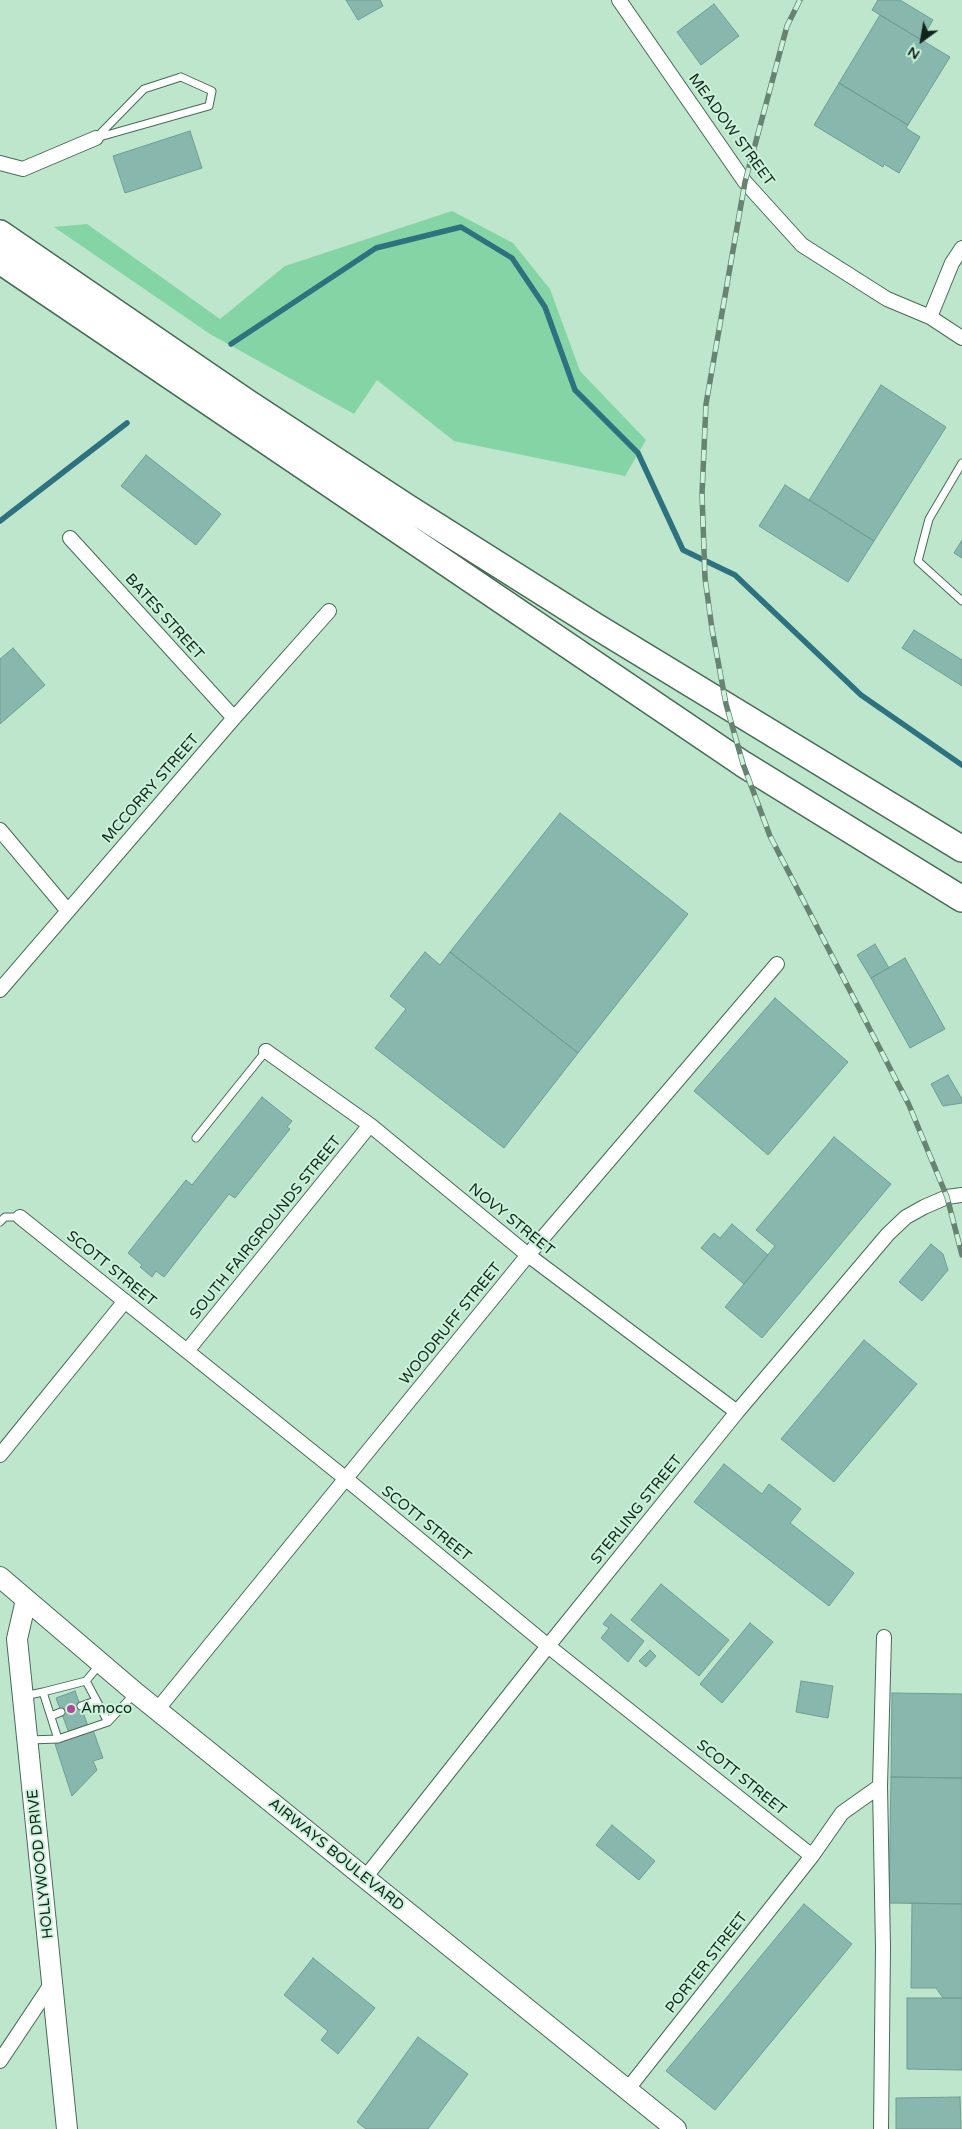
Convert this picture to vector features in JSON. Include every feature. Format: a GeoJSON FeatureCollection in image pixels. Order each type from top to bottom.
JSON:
{"type":"FeatureCollection","features":[{"type":"Feature","properties":{"kind":"highway"},"geometry":{"type":"LineString","coordinates":[[0,233],[247,402],[407,507],[594,625],[962,849]]}},
{"type":"Feature","properties":{"kind":"highway"},"geometry":{"type":"LineString","coordinates":[[0,260],[743,764],[962,899]]}},
{"type":"Feature","properties":{"kind":"main road","name":"AIRWAYS BOULEVARD"},"geometry":{"type":"LineString","coordinates":[[0,1577],[136,1693],[676,2129]]}},
{"type":"Feature","properties":{"kind":"main road","name":"HOLLYWOOD DRIVE"},"geometry":{"type":"LineString","coordinates":[[26,1600],[17,1639],[29,1740],[67,2129]]}},
{"type":"Feature","properties":{"kind":"street","name":"MEADOW STREET"},"geometry":{"type":"LineString","coordinates":[[619,0],[745,182],[802,245],[887,299],[930,317],[962,338]]}},
{"type":"Feature","properties":{"kind":"street"},"geometry":{"type":"LineString","coordinates":[[0,163],[23,169],[96,138]]}},
{"type":"Feature","properties":{"kind":"street"},"geometry":{"type":"LineString","coordinates":[[930,317],[952,263],[962,248]]}},
{"type":"Feature","properties":{"kind":"street","name":"BATES STREET"},"geometry":{"type":"LineString","coordinates":[[70,538],[234,718]]}},
{"type":"Feature","properties":{"kind":"street","name":"MCCORRY STREET"},"geometry":{"type":"LineString","coordinates":[[0,990],[234,718],[329,611]]}},
{"type":"Feature","properties":{"kind":"street"},"geometry":{"type":"LineString","coordinates":[[0,830],[68,911]]}},
{"type":"Feature","properties":{"kind":"street","name":"WOODRUFF STREET"},"geometry":{"type":"LineString","coordinates":[[157,1710],[528,1255],[777,964]]}},
{"type":"Feature","properties":{"kind":"street","name":"NOVY STREET"},"geometry":{"type":"LineString","coordinates":[[266,1052],[370,1126],[528,1255],[738,1412]]}},
{"type":"Feature","properties":{"kind":"street","name":"SOUTH FAIRGROUNDS STREET"},"geometry":{"type":"LineString","coordinates":[[187,1351],[370,1126]]}},
{"type":"Feature","properties":{"kind":"street","name":"STERLING STREET"},"geometry":{"type":"LineString","coordinates":[[364,1879],[548,1646],[738,1412],[888,1234],[906,1217],[924,1207],[947,1197],[962,1195]]}},
{"type":"Feature","properties":{"kind":"street","name":"SCOTT STREET"},"geometry":{"type":"LineString","coordinates":[[20,1217],[345,1478],[548,1646],[812,1856]]}},
{"type":"Feature","properties":{"kind":"street"},"geometry":{"type":"LineString","coordinates":[[0,1455],[125,1301]]}},
{"type":"Feature","properties":{"kind":"street"},"geometry":{"type":"LineString","coordinates":[[880,2129],[883,1948],[880,1786],[884,1637]]}},
{"type":"Feature","properties":{"kind":"street","name":"PORTER STREET"},"geometry":{"type":"LineString","coordinates":[[627,2090],[812,1856],[842,1812],[880,1786]]}},
{"type":"Feature","properties":{"kind":"street"},"geometry":{"type":"LineString","coordinates":[[0,2061],[52,1983]]}},
{"type":"Feature","properties":{"kind":"lane"},"geometry":{"type":"LineString","coordinates":[[182,77],[212,91],[209,106],[96,138],[144,89],[182,77]]}},
{"type":"Feature","properties":{"kind":"lane"},"geometry":{"type":"LineString","coordinates":[[962,463],[929,519],[918,561],[962,601]]}},
{"type":"Feature","properties":{"kind":"lane"},"geometry":{"type":"LineString","coordinates":[[196,1138],[266,1052]]}},
{"type":"Feature","properties":{"kind":"lane"},"geometry":{"type":"LineString","coordinates":[[0,1222],[4,1217],[20,1217]]}},
{"type":"Feature","properties":{"kind":"lane"},"geometry":{"type":"LineString","coordinates":[[24,1696],[86,1681],[101,1664]]}},
{"type":"Feature","properties":{"kind":"lane"},"geometry":{"type":"LineString","coordinates":[[86,1681],[95,1701],[108,1722]]}},
{"type":"Feature","properties":{"kind":"lane"},"geometry":{"type":"LineString","coordinates":[[43,1692],[58,1740]]}},
{"type":"Feature","properties":{"kind":"lane"},"geometry":{"type":"LineString","coordinates":[[29,1740],[58,1740],[108,1722],[136,1693]]}},
{"type":"Feature","properties":{"kind":"lane"},"geometry":{"type":"LineString","coordinates":[[81,1706],[95,1701]]}},
{"type":"Feature","properties":{"kind":"lane"},"geometry":{"type":"LineString","coordinates":[[51,1716],[61,1712]]}},
{"type":"Feature","properties":{"kind":"green space"},"geometry":{"type":"Polygon","coordinates":[[[452,211],[513,243],[550,289],[580,371],[646,440],[625,476],[454,441],[377,380],[354,414],[210,334],[54,227],[87,224],[220,319],[285,266],[452,211]]]}},
{"type":"Feature","properties":{"kind":"building"},"geometry":{"type":"Polygon","coordinates":[[[346,0],[380,0],[383,6],[358,20],[346,0]]]}},
{"type":"Feature","properties":{"kind":"building"},"geometry":{"type":"Polygon","coordinates":[[[878,0],[900,0],[933,20],[921,40],[872,10],[878,0]]]}},
{"type":"Feature","properties":{"kind":"building"},"geometry":{"type":"Polygon","coordinates":[[[714,4],[739,36],[701,65],[677,32],[714,4]]]}},
{"type":"Feature","properties":{"kind":"building"},"geometry":{"type":"Polygon","coordinates":[[[880,15],[950,57],[908,125],[839,83],[880,15]]]}},
{"type":"Feature","properties":{"kind":"building"},"geometry":{"type":"Polygon","coordinates":[[[839,83],[908,125],[906,128],[920,137],[899,173],[884,164],[883,167],[814,125],[839,83]]]}},
{"type":"Feature","properties":{"kind":"building"},"geometry":{"type":"Polygon","coordinates":[[[190,131],[202,168],[125,193],[113,156],[190,131]]]}},
{"type":"Feature","properties":{"kind":"building"},"geometry":{"type":"Polygon","coordinates":[[[881,385],[946,427],[874,541],[809,500],[881,385]]]}},
{"type":"Feature","properties":{"kind":"building"},"geometry":{"type":"Polygon","coordinates":[[[146,455],[221,514],[196,545],[121,486],[146,455]]]}},
{"type":"Feature","properties":{"kind":"building"},"geometry":{"type":"Polygon","coordinates":[[[785,485],[874,541],[848,582],[759,526],[785,485]]]}},
{"type":"Feature","properties":{"kind":"building"},"geometry":{"type":"Polygon","coordinates":[[[962,540],[962,558],[954,553],[962,540]]]}},
{"type":"Feature","properties":{"kind":"building"},"geometry":{"type":"Polygon","coordinates":[[[914,630],[962,660],[962,686],[902,648],[914,630]]]}},
{"type":"Feature","properties":{"kind":"building"},"geometry":{"type":"Polygon","coordinates":[[[13,648],[45,685],[0,724],[0,659],[13,648]]]}},
{"type":"Feature","properties":{"kind":"building"},"geometry":{"type":"Polygon","coordinates":[[[560,813],[688,914],[578,1053],[450,952],[560,813]]]}},
{"type":"Feature","properties":{"kind":"building"},"geometry":{"type":"Polygon","coordinates":[[[875,944],[889,968],[871,978],[857,955],[875,944]]]}},
{"type":"Feature","properties":{"kind":"building"},"geometry":{"type":"Polygon","coordinates":[[[425,952],[440,965],[450,952],[578,1053],[504,1148],[375,1048],[406,1009],[390,996],[425,952]]]}},
{"type":"Feature","properties":{"kind":"building"},"geometry":{"type":"Polygon","coordinates":[[[905,958],[945,1029],[910,1048],[871,978],[905,958]]]}},
{"type":"Feature","properties":{"kind":"building"},"geometry":{"type":"Polygon","coordinates":[[[775,998],[848,1062],[768,1155],[694,1091],[775,998]]]}},
{"type":"Feature","properties":{"kind":"building"},"geometry":{"type":"Polygon","coordinates":[[[948,1075],[962,1099],[962,1103],[943,1106],[931,1084],[948,1075]]]}},
{"type":"Feature","properties":{"kind":"building"},"geometry":{"type":"Polygon","coordinates":[[[262,1097],[292,1121],[287,1127],[290,1129],[235,1198],[229,1194],[164,1277],[156,1271],[152,1277],[128,1253],[186,1180],[192,1185],[262,1097]]]}},
{"type":"Feature","properties":{"kind":"building"},"geometry":{"type":"Polygon","coordinates":[[[834,1137],[891,1184],[762,1338],[725,1307],[775,1246],[756,1230],[834,1137]]]}},
{"type":"Feature","properties":{"kind":"building"},"geometry":{"type":"Polygon","coordinates":[[[732,1224],[768,1255],[744,1284],[701,1248],[714,1233],[720,1238],[732,1224]]]}},
{"type":"Feature","properties":{"kind":"building"},"geometry":{"type":"Polygon","coordinates":[[[931,1244],[943,1254],[948,1270],[922,1301],[899,1282],[931,1244]]]}},
{"type":"Feature","properties":{"kind":"building"},"geometry":{"type":"Polygon","coordinates":[[[864,1340],[917,1384],[834,1482],[781,1439],[864,1340]]]}},
{"type":"Feature","properties":{"kind":"building"},"geometry":{"type":"Polygon","coordinates":[[[724,1464],[762,1494],[769,1484],[801,1509],[790,1523],[854,1573],[829,1606],[694,1502],[724,1464]]]}},
{"type":"Feature","properties":{"kind":"building"},"geometry":{"type":"Polygon","coordinates":[[[661,1584],[729,1640],[699,1676],[631,1620],[661,1584]]]}},
{"type":"Feature","properties":{"kind":"building"},"geometry":{"type":"Polygon","coordinates":[[[611,1614],[644,1641],[628,1662],[601,1638],[609,1628],[603,1624],[611,1614]]]}},
{"type":"Feature","properties":{"kind":"building"},"geometry":{"type":"Polygon","coordinates":[[[750,1623],[773,1642],[722,1703],[700,1684],[750,1623]]]}},
{"type":"Feature","properties":{"kind":"building"},"geometry":{"type":"Polygon","coordinates":[[[650,1650],[656,1656],[646,1667],[639,1661],[650,1650]]]}},
{"type":"Feature","properties":{"kind":"building"},"geometry":{"type":"Polygon","coordinates":[[[801,1681],[833,1686],[828,1718],[796,1712],[801,1681]]]}},
{"type":"Feature","properties":{"kind":"building","name":"Amoco"},"geometry":{"type":"Polygon","coordinates":[[[75,1691],[88,1726],[69,1733],[56,1698],[75,1691]]]}},
{"type":"Feature","properties":{"kind":"building"},"geometry":{"type":"Polygon","coordinates":[[[892,1693],[962,1694],[962,1778],[891,1777],[892,1693]]]}},
{"type":"Feature","properties":{"kind":"building"},"geometry":{"type":"Polygon","coordinates":[[[93,1730],[103,1758],[93,1761],[97,1770],[72,1796],[55,1744],[93,1730]]]}},
{"type":"Feature","properties":{"kind":"building"},"geometry":{"type":"Polygon","coordinates":[[[891,1777],[962,1778],[962,1904],[889,1903],[891,1777]]]}},
{"type":"Feature","properties":{"kind":"building"},"geometry":{"type":"Polygon","coordinates":[[[612,1825],[655,1861],[639,1880],[596,1845],[612,1825]]]}},
{"type":"Feature","properties":{"kind":"building"},"geometry":{"type":"Polygon","coordinates":[[[912,1903],[962,1904],[962,1998],[943,1998],[936,1988],[911,1988],[912,1903]]]}},
{"type":"Feature","properties":{"kind":"building"},"geometry":{"type":"Polygon","coordinates":[[[804,1904],[852,1944],[715,2110],[666,2071],[804,1904]]]}},
{"type":"Feature","properties":{"kind":"building"},"geometry":{"type":"Polygon","coordinates":[[[313,1958],[375,2008],[338,2054],[321,2040],[328,2031],[284,1995],[313,1958]]]}},
{"type":"Feature","properties":{"kind":"building"},"geometry":{"type":"Polygon","coordinates":[[[907,1998],[962,1998],[962,2070],[907,2069],[907,1998]]]}},
{"type":"Feature","properties":{"kind":"building"},"geometry":{"type":"Polygon","coordinates":[[[418,2037],[468,2074],[428,2129],[366,2129],[357,2122],[418,2037]]]}},
{"type":"Feature","properties":{"kind":"building"},"geometry":{"type":"Polygon","coordinates":[[[960,2097],[961,2129],[896,2129],[896,2098],[960,2097]]]}},
{"type":"Feature","properties":{"kind":"waterway"},"geometry":{"type":"LineString","coordinates":[[231,344],[376,248],[461,227],[512,258],[545,307],[575,390],[638,453],[683,550],[735,575],[861,695],[962,765]]}},
{"type":"Feature","properties":{"kind":"waterway"},"geometry":{"type":"LineString","coordinates":[[0,521],[127,423]]}},
{"type":"Feature","properties":{"kind":"railway"},"geometry":{"type":"LineString","coordinates":[[800,0],[787,26],[745,182],[706,404],[702,494],[705,578],[726,704],[743,764],[770,836],[909,1105],[947,1197],[962,1255]]}},
{"type":"Feature","properties":{"kind":"place","name":"Amoco"},"geometry":{"type":"Point","coordinates":[71,1709]}}]}
